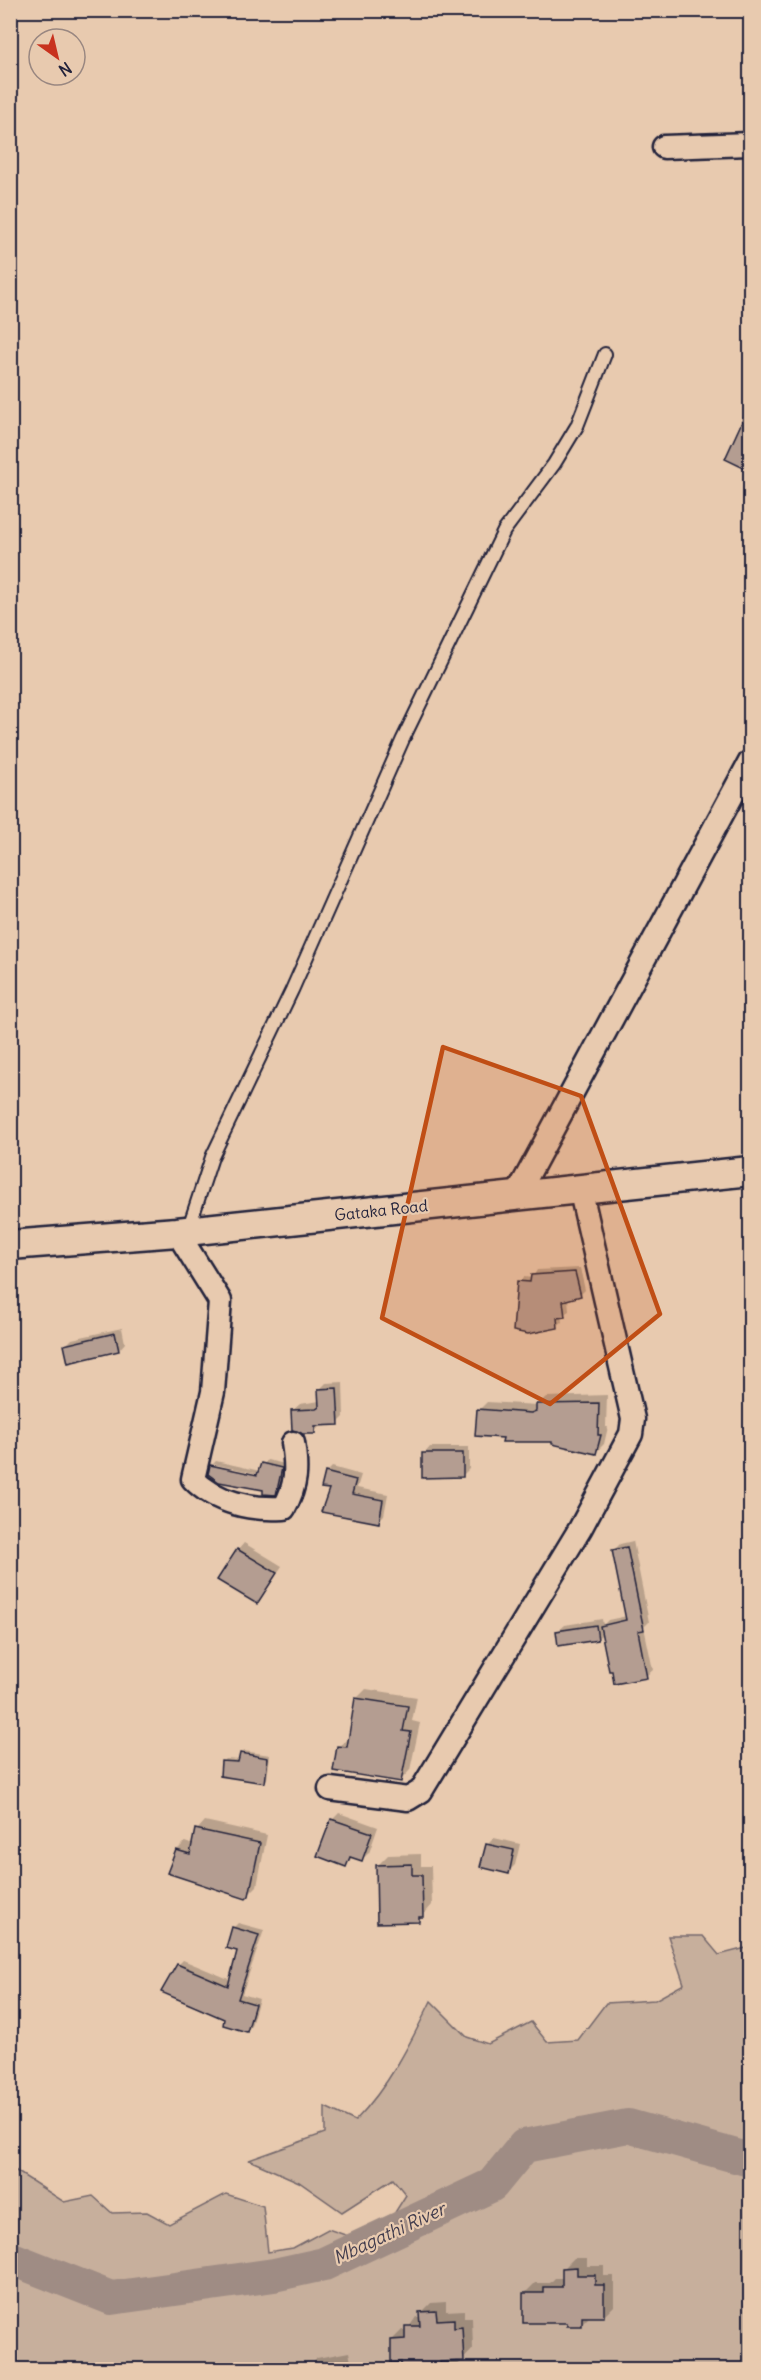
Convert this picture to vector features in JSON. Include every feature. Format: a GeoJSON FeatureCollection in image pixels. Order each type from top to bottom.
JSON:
{"type":"FeatureCollection","features":[{"type":"Feature","properties":{"kind":"street"},"geometry":{"type":"LineString","coordinates":[[664,147],[750,144]]}},
{"type":"Feature","properties":{"kind":"street"},"geometry":{"type":"LineString","coordinates":[[517,1195],[750,762]]}},
{"type":"Feature","properties":{"kind":"street","name":"Gataka Road"},"geometry":{"type":"LineString","coordinates":[[10,1245],[182,1232],[750,1171]]}},
{"type":"Feature","properties":{"kind":"street"},"geometry":{"type":"LineString","coordinates":[[330,1789],[408,1799],[421,1791],[580,1529],[631,1434],[633,1419],[580,1188]]}},
{"type":"Feature","properties":{"kind":"street"},"geometry":{"type":"LineString","coordinates":[[182,1232],[220,1301],[213,1392],[193,1479],[204,1491],[215,1497],[263,1510],[284,1508],[294,1491],[298,1469],[293,1443]]}},
{"type":"Feature","properties":{"kind":"lane"},"geometry":{"type":"LineString","coordinates":[[182,1232],[212,1157],[292,990],[403,739],[504,531],[554,464],[577,426],[605,354]]}},
{"type":"Feature","properties":{"kind":"highlighted area"},"geometry":{"type":"Polygon","coordinates":[[[443,1047],[581,1096],[660,1314],[550,1404],[382,1318],[443,1047]]]}},
{"type":"Feature","properties":{"kind":"shaded area"},"geometry":{"type":"Polygon","coordinates":[[[668,1936],[703,1936],[719,1955],[750,1947],[750,2369],[11,2369],[10,2167],[64,2202],[93,2196],[112,2213],[147,2212],[169,2224],[226,2194],[263,2206],[268,2252],[293,2248],[328,2229],[389,2250],[394,2214],[406,2195],[393,2179],[342,2212],[299,2182],[249,2160],[325,2133],[325,2107],[355,2121],[378,2094],[407,2049],[431,2001],[467,2037],[488,2044],[531,2022],[547,2042],[578,2040],[606,2003],[655,2000],[684,1984],[668,1936]]]}},
{"type":"Feature","properties":{"kind":"building"},"geometry":{"type":"Polygon","coordinates":[[[750,404],[750,471],[725,459],[750,404]]]}},
{"type":"Feature","properties":{"kind":"building"},"geometry":{"type":"Polygon","coordinates":[[[575,1272],[581,1296],[563,1301],[565,1317],[557,1318],[558,1328],[528,1334],[513,1331],[517,1281],[530,1282],[531,1275],[575,1272]]]}},
{"type":"Feature","properties":{"kind":"building"},"geometry":{"type":"Polygon","coordinates":[[[115,1333],[119,1351],[68,1363],[64,1345],[115,1333]]]}},
{"type":"Feature","properties":{"kind":"building"},"geometry":{"type":"Polygon","coordinates":[[[337,1388],[339,1425],[315,1426],[315,1434],[303,1434],[292,1430],[291,1410],[316,1409],[319,1407],[318,1389],[337,1388]]]}},
{"type":"Feature","properties":{"kind":"building"},"geometry":{"type":"Polygon","coordinates":[[[599,1403],[598,1435],[601,1435],[596,1454],[552,1444],[552,1442],[502,1442],[503,1438],[475,1436],[477,1409],[531,1413],[536,1411],[536,1404],[599,1403]]]}},
{"type":"Feature","properties":{"kind":"building"},"geometry":{"type":"Polygon","coordinates":[[[422,1453],[463,1453],[463,1477],[422,1478],[422,1453]]]}},
{"type":"Feature","properties":{"kind":"building"},"geometry":{"type":"Polygon","coordinates":[[[261,1463],[282,1468],[276,1495],[263,1494],[263,1490],[219,1482],[208,1474],[210,1465],[257,1475],[261,1463]]]}},
{"type":"Feature","properties":{"kind":"building"},"geometry":{"type":"Polygon","coordinates":[[[325,1472],[356,1480],[352,1494],[383,1500],[379,1523],[321,1512],[329,1489],[321,1488],[325,1472]]]}},
{"type":"Feature","properties":{"kind":"building"},"geometry":{"type":"Polygon","coordinates":[[[627,1547],[644,1630],[638,1631],[647,1678],[614,1684],[612,1671],[609,1671],[600,1626],[626,1620],[612,1550],[627,1547]]]}},
{"type":"Feature","properties":{"kind":"building"},"geometry":{"type":"Polygon","coordinates":[[[237,1549],[277,1573],[257,1604],[217,1580],[237,1549]]]}},
{"type":"Feature","properties":{"kind":"building"},"geometry":{"type":"Polygon","coordinates":[[[596,1625],[598,1640],[558,1646],[556,1631],[596,1625]]]}},
{"type":"Feature","properties":{"kind":"building"},"geometry":{"type":"Polygon","coordinates":[[[355,1698],[408,1706],[403,1731],[411,1732],[401,1782],[333,1771],[337,1746],[347,1747],[355,1698]]]}},
{"type":"Feature","properties":{"kind":"building"},"geometry":{"type":"Polygon","coordinates":[[[240,1753],[268,1758],[265,1783],[220,1776],[221,1761],[238,1762],[240,1753]]]}},
{"type":"Feature","properties":{"kind":"building"},"geometry":{"type":"Polygon","coordinates":[[[331,1819],[372,1833],[362,1861],[350,1857],[346,1867],[317,1856],[331,1819]]]}},
{"type":"Feature","properties":{"kind":"building"},"geometry":{"type":"Polygon","coordinates":[[[195,1829],[260,1843],[249,1896],[246,1899],[167,1873],[176,1850],[190,1854],[195,1829]]]}},
{"type":"Feature","properties":{"kind":"building"},"geometry":{"type":"Polygon","coordinates":[[[486,1844],[514,1850],[509,1874],[480,1867],[486,1844]]]}},
{"type":"Feature","properties":{"kind":"building"},"geometry":{"type":"Polygon","coordinates":[[[412,1864],[412,1875],[422,1875],[423,1917],[419,1917],[419,1922],[377,1923],[376,1865],[412,1864]]]}},
{"type":"Feature","properties":{"kind":"building"},"geometry":{"type":"Polygon","coordinates":[[[232,1927],[259,1935],[238,1999],[255,2004],[247,2032],[223,2025],[224,2019],[161,1992],[177,1964],[228,1986],[237,1951],[226,1948],[232,1927]]]}},
{"type":"Feature","properties":{"kind":"building"},"geometry":{"type":"Polygon","coordinates":[[[577,2267],[577,2275],[595,2275],[595,2285],[604,2285],[604,2317],[582,2317],[582,2326],[567,2326],[567,2323],[523,2323],[523,2293],[544,2293],[544,2287],[562,2287],[562,2268],[577,2267]]]}},
{"type":"Feature","properties":{"kind":"building"},"geometry":{"type":"Polygon","coordinates":[[[436,2311],[437,2320],[454,2319],[454,2328],[462,2327],[464,2361],[440,2362],[441,2367],[401,2369],[401,2362],[391,2363],[391,2340],[405,2339],[405,2326],[420,2326],[419,2312],[436,2311]]]}},
{"type":"Feature","properties":{"kind":"waterway","name":"Mbagathi River"},"geometry":{"type":"LineString","coordinates":[[10,2258],[111,2298],[274,2275],[324,2264],[492,2185],[524,2146],[628,2126],[750,2160]]}}]}
